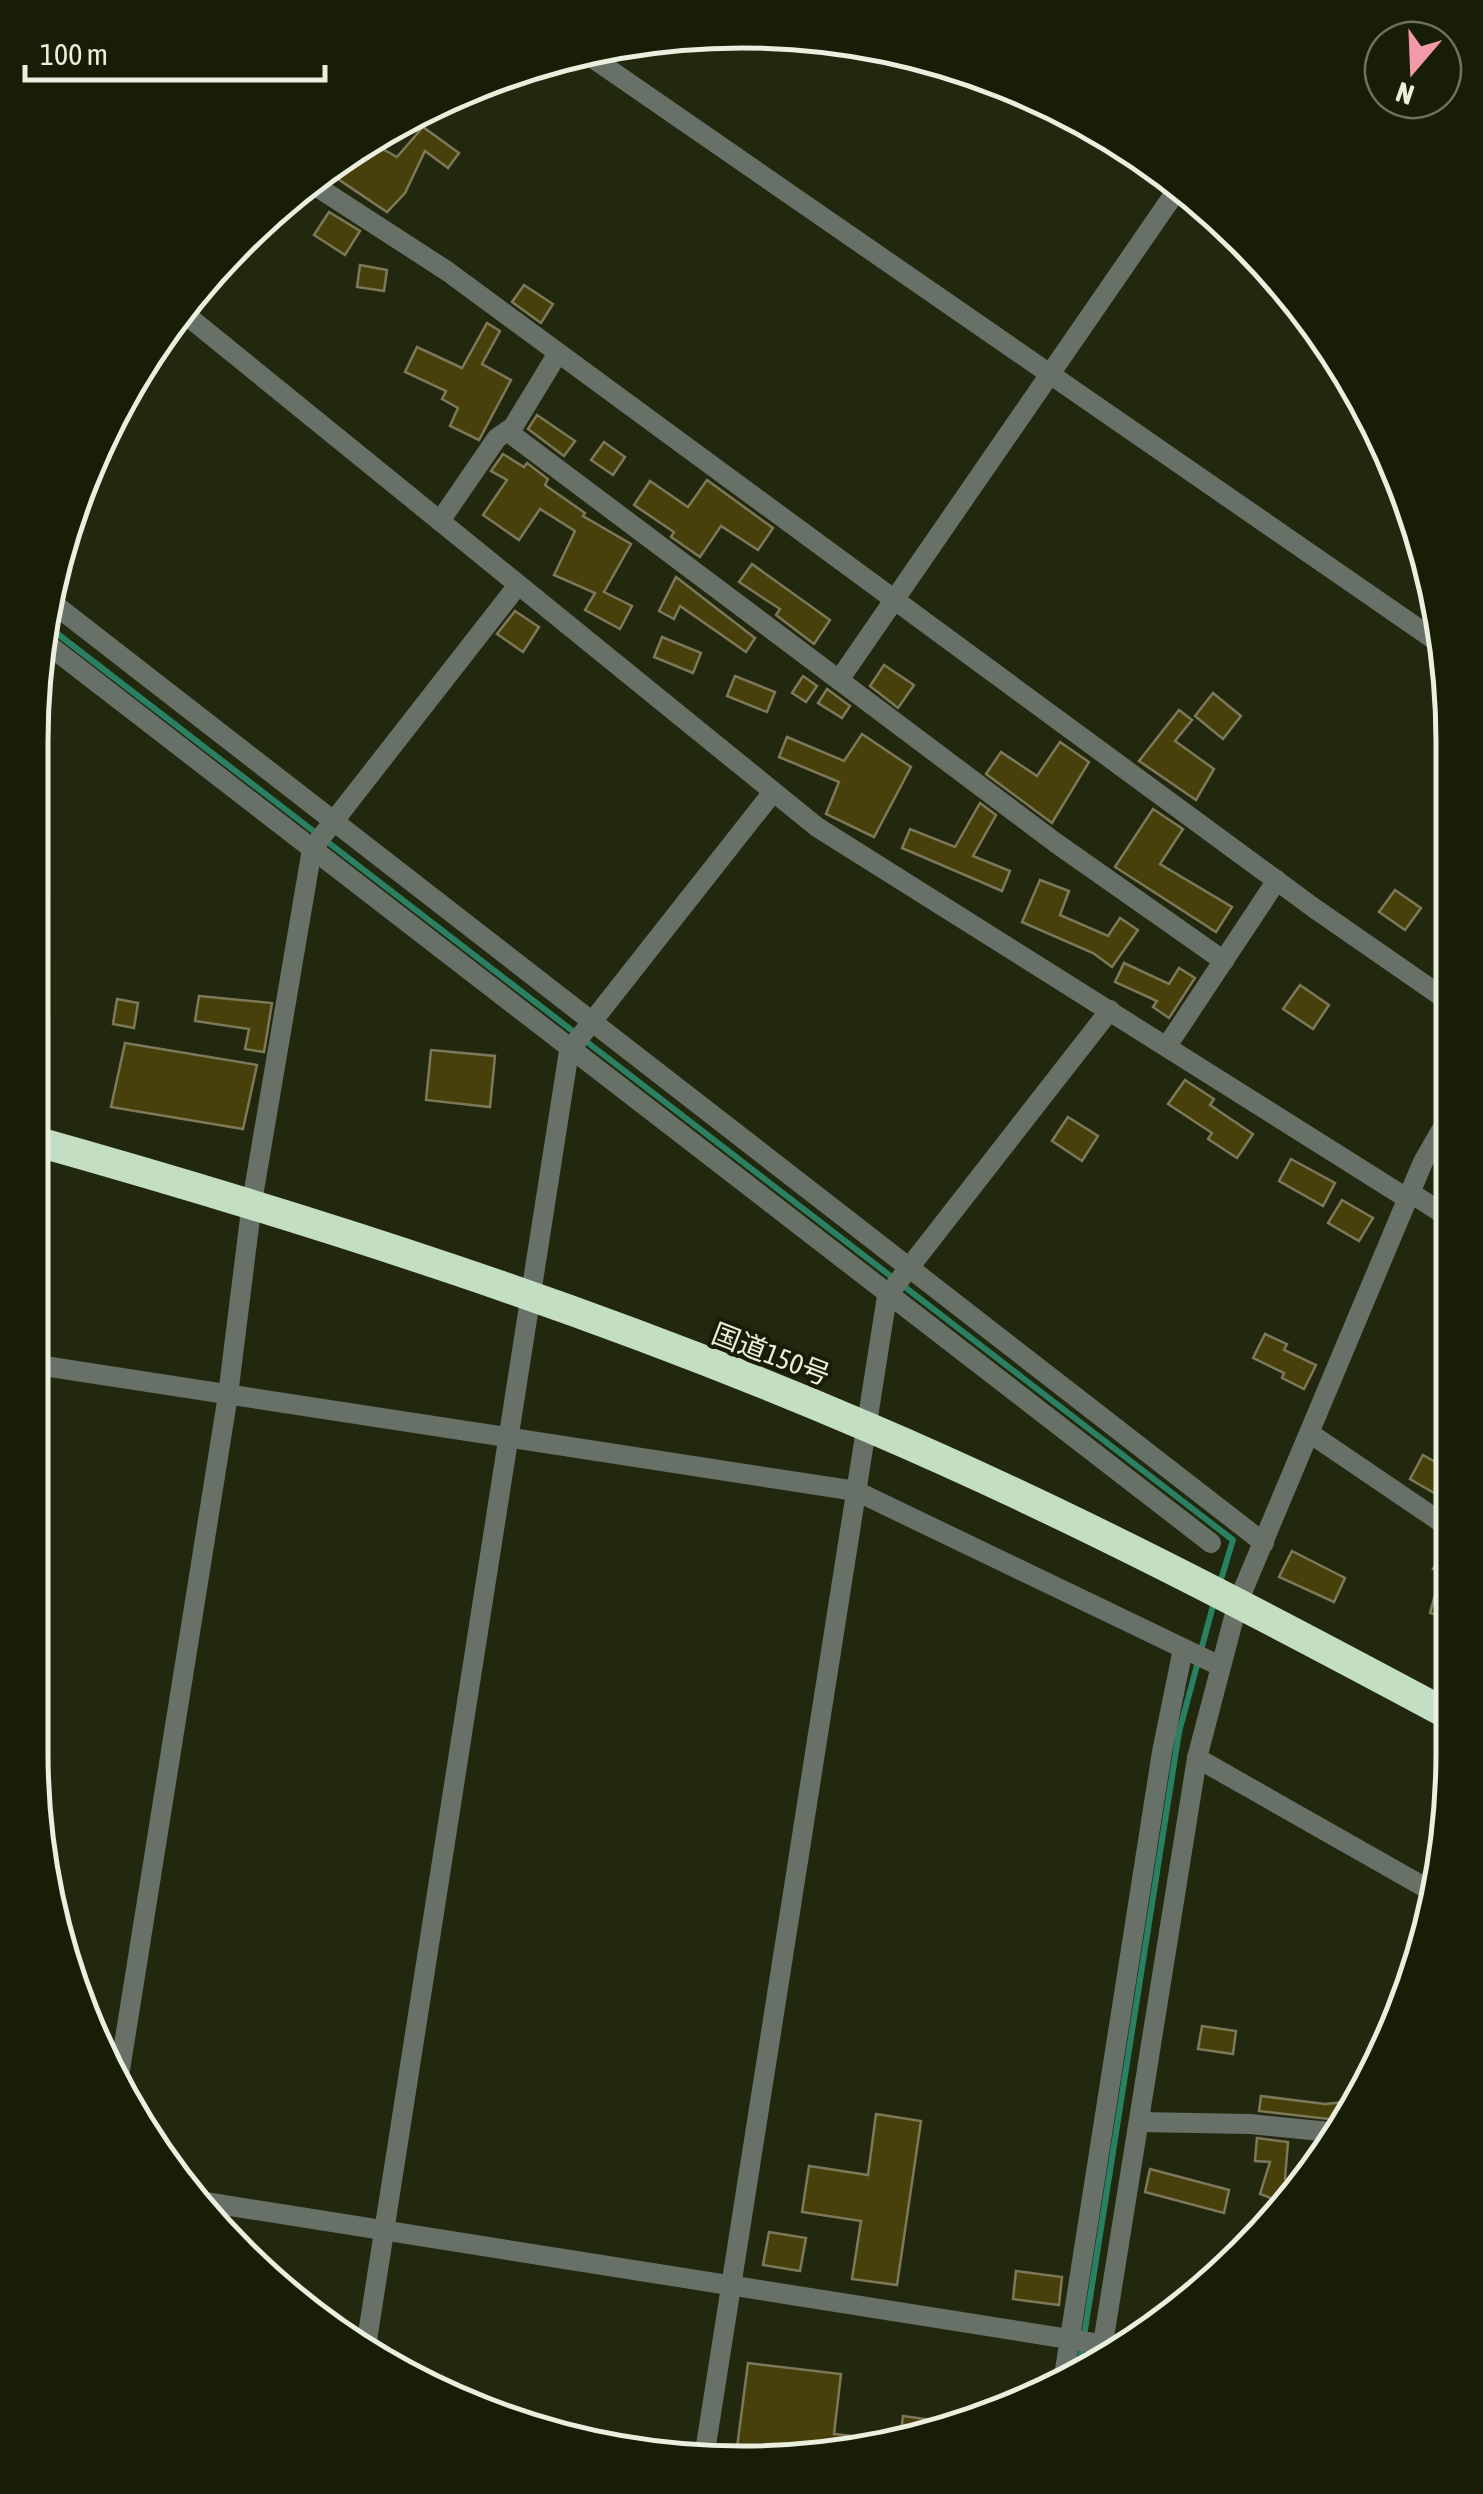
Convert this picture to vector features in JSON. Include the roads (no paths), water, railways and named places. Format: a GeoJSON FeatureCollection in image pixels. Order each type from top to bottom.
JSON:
{"type":"FeatureCollection","features":[{"type":"Feature","properties":{"kind":"highway","name":"国道150号"},"geometry":{"type":"LineString","coordinates":[[48,1145],[252,1202],[529,1295],[866,1426],[1238,1602],[1436,1707]]}},
{"type":"Feature","properties":{"kind":"street"},"geometry":{"type":"LineString","coordinates":[[599,63],[1427,636]]}},
{"type":"Feature","properties":{"kind":"street"},"geometry":{"type":"LineString","coordinates":[[321,189],[447,271],[1277,880],[1436,992]]}},
{"type":"Feature","properties":{"kind":"street"},"geometry":{"type":"LineString","coordinates":[[839,680],[1172,197]]}},
{"type":"Feature","properties":{"kind":"street"},"geometry":{"type":"LineString","coordinates":[[191,319],[842,845],[1436,1211]]}},
{"type":"Feature","properties":{"kind":"street"},"geometry":{"type":"LineString","coordinates":[[440,521],[497,438],[507,432],[558,352]]}},
{"type":"Feature","properties":{"kind":"street"},"geometry":{"type":"LineString","coordinates":[[507,432],[1224,961]]}},
{"type":"Feature","properties":{"kind":"street"},"geometry":{"type":"LineString","coordinates":[[120,2062],[228,1395],[252,1202],[312,850],[518,585]]}},
{"type":"Feature","properties":{"kind":"street"},"geometry":{"type":"LineString","coordinates":[[60,609],[590,1024],[1264,1543]]}},
{"type":"Feature","properties":{"kind":"street"},"geometry":{"type":"LineString","coordinates":[[53,649],[569,1051],[1211,1543]]}},
{"type":"Feature","properties":{"kind":"street"},"geometry":{"type":"LineString","coordinates":[[367,2337],[569,1051],[773,792]]}},
{"type":"Feature","properties":{"kind":"street"},"geometry":{"type":"LineString","coordinates":[[1167,1046],[1277,880]]}},
{"type":"Feature","properties":{"kind":"street"},"geometry":{"type":"LineString","coordinates":[[706,2445],[888,1296],[1110,1010]]}},
{"type":"Feature","properties":{"kind":"street"},"geometry":{"type":"LineString","coordinates":[[1094,2345],[1138,2122],[1196,1758],[1218,1665],[1238,1602],[1409,1196],[1436,1144]]}},
{"type":"Feature","properties":{"kind":"street"},"geometry":{"type":"LineString","coordinates":[[48,1367],[856,1491],[1218,1665]]}},
{"type":"Feature","properties":{"kind":"street"},"geometry":{"type":"LineString","coordinates":[[1311,1434],[1436,1518]]}},
{"type":"Feature","properties":{"kind":"street"},"geometry":{"type":"LineString","coordinates":[[1146,1494],[1167,1468]]}},
{"type":"Feature","properties":{"kind":"street"},"geometry":{"type":"LineString","coordinates":[[1094,2345],[1162,1752],[1184,1649]]}},
{"type":"Feature","properties":{"kind":"street"},"geometry":{"type":"LineString","coordinates":[[1196,1758],[1422,1886]]}},
{"type":"Feature","properties":{"kind":"street"},"geometry":{"type":"LineString","coordinates":[[1138,2122],[1250,2124],[1323,2131]]}},
{"type":"Feature","properties":{"kind":"street"},"geometry":{"type":"LineString","coordinates":[[215,2203],[1094,2345]]}},
{"type":"Feature","properties":{"kind":"waterway"},"geometry":{"type":"LineString","coordinates":[[56,633],[1233,1540],[1219,1586]]}},
{"type":"Feature","properties":{"kind":"waterway"},"geometry":{"type":"LineString","coordinates":[[1081,2358],[1179,1732],[1214,1602]]}}]}
